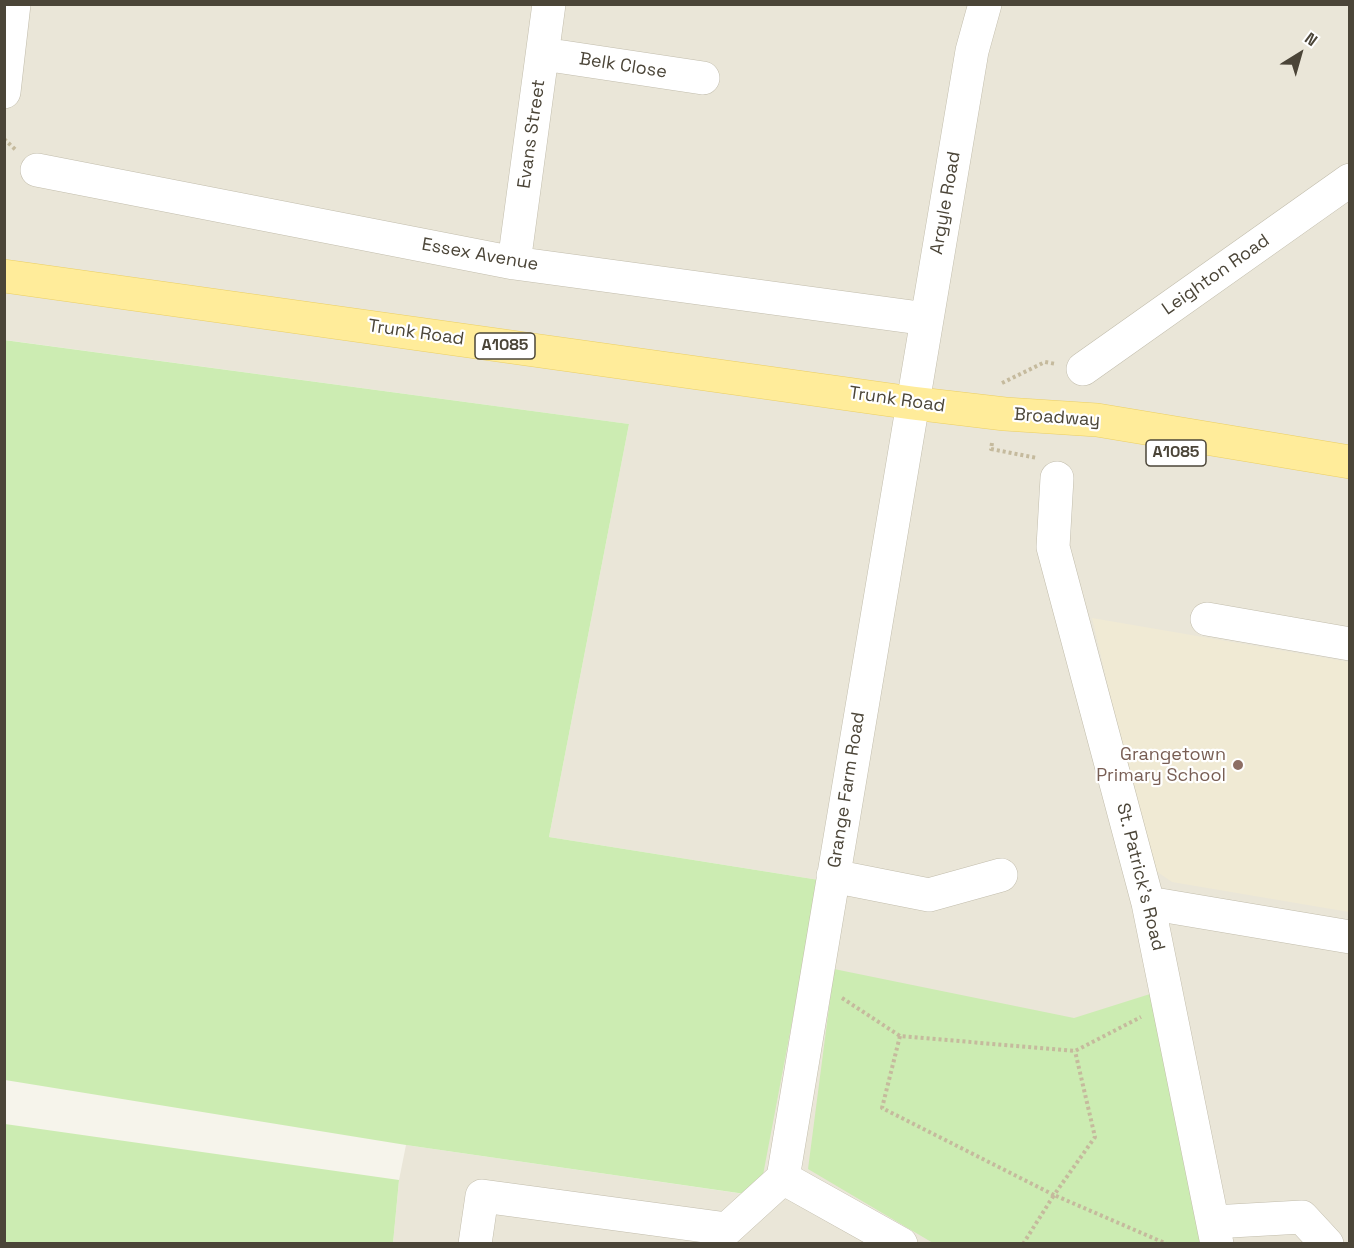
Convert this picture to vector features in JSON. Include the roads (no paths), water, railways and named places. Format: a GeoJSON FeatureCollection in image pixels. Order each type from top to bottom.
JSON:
{"type":"FeatureCollection","features":[{"type":"Feature","properties":{"kind":"main road","name":"Trunk Road"},"geometry":{"type":"LineString","coordinates":[[4,276],[912,403],[1005,414]]}},
{"type":"Feature","properties":{"kind":"main road","name":"Broadway"},"geometry":{"type":"LineString","coordinates":[[1005,414],[1097,420],[1350,462]]}},
{"type":"Feature","properties":{"kind":"main road","name":"Broadway"},"geometry":{"type":"LineString","coordinates":[[1005,414],[1098,440],[1350,482]]}},
{"type":"Feature","properties":{"kind":"street"},"geometry":{"type":"LineString","coordinates":[[4,92],[14,4]]}},
{"type":"Feature","properties":{"kind":"street","name":"Evans Street"},"geometry":{"type":"LineString","coordinates":[[514,263],[549,4]]}},
{"type":"Feature","properties":{"kind":"street","name":"Argyle Road"},"geometry":{"type":"LineString","coordinates":[[912,403],[972,51],[985,4]]}},
{"type":"Feature","properties":{"kind":"street","name":"Belk Close"},"geometry":{"type":"LineString","coordinates":[[543,54],[703,78]]}},
{"type":"Feature","properties":{"kind":"street","name":"Essex Avenue"},"geometry":{"type":"LineString","coordinates":[[37,170],[514,263],[927,319]]}},
{"type":"Feature","properties":{"kind":"street","name":"Leighton Road"},"geometry":{"type":"LineString","coordinates":[[1083,369],[1350,180]]}},
{"type":"Feature","properties":{"kind":"street","name":"Grange Farm Road"},"geometry":{"type":"LineString","coordinates":[[783,1178],[912,403]]}},
{"type":"Feature","properties":{"kind":"street","name":"St. Patrick's Road"},"geometry":{"type":"LineString","coordinates":[[1057,478],[1053,547],[1148,903],[1215,1233]]}},
{"type":"Feature","properties":{"kind":"street"},"geometry":{"type":"LineString","coordinates":[[1207,619],[1350,644]]}},
{"type":"Feature","properties":{"kind":"street"},"geometry":{"type":"LineString","coordinates":[[833,876],[929,895],[1001,874]]}},
{"type":"Feature","properties":{"kind":"street"},"geometry":{"type":"LineString","coordinates":[[1148,903],[1350,938]]}},
{"type":"Feature","properties":{"kind":"street"},"geometry":{"type":"LineString","coordinates":[[475,1244],[482,1196],[727,1229],[783,1178],[901,1244]]}},
{"type":"Feature","properties":{"kind":"street"},"geometry":{"type":"LineString","coordinates":[[1215,1233],[1302,1217],[1327,1244]]}},
{"type":"Feature","properties":{"kind":"place","name":"Grangetown Primary School"},"geometry":{"type":"Point","coordinates":[1238,765]}}]}
